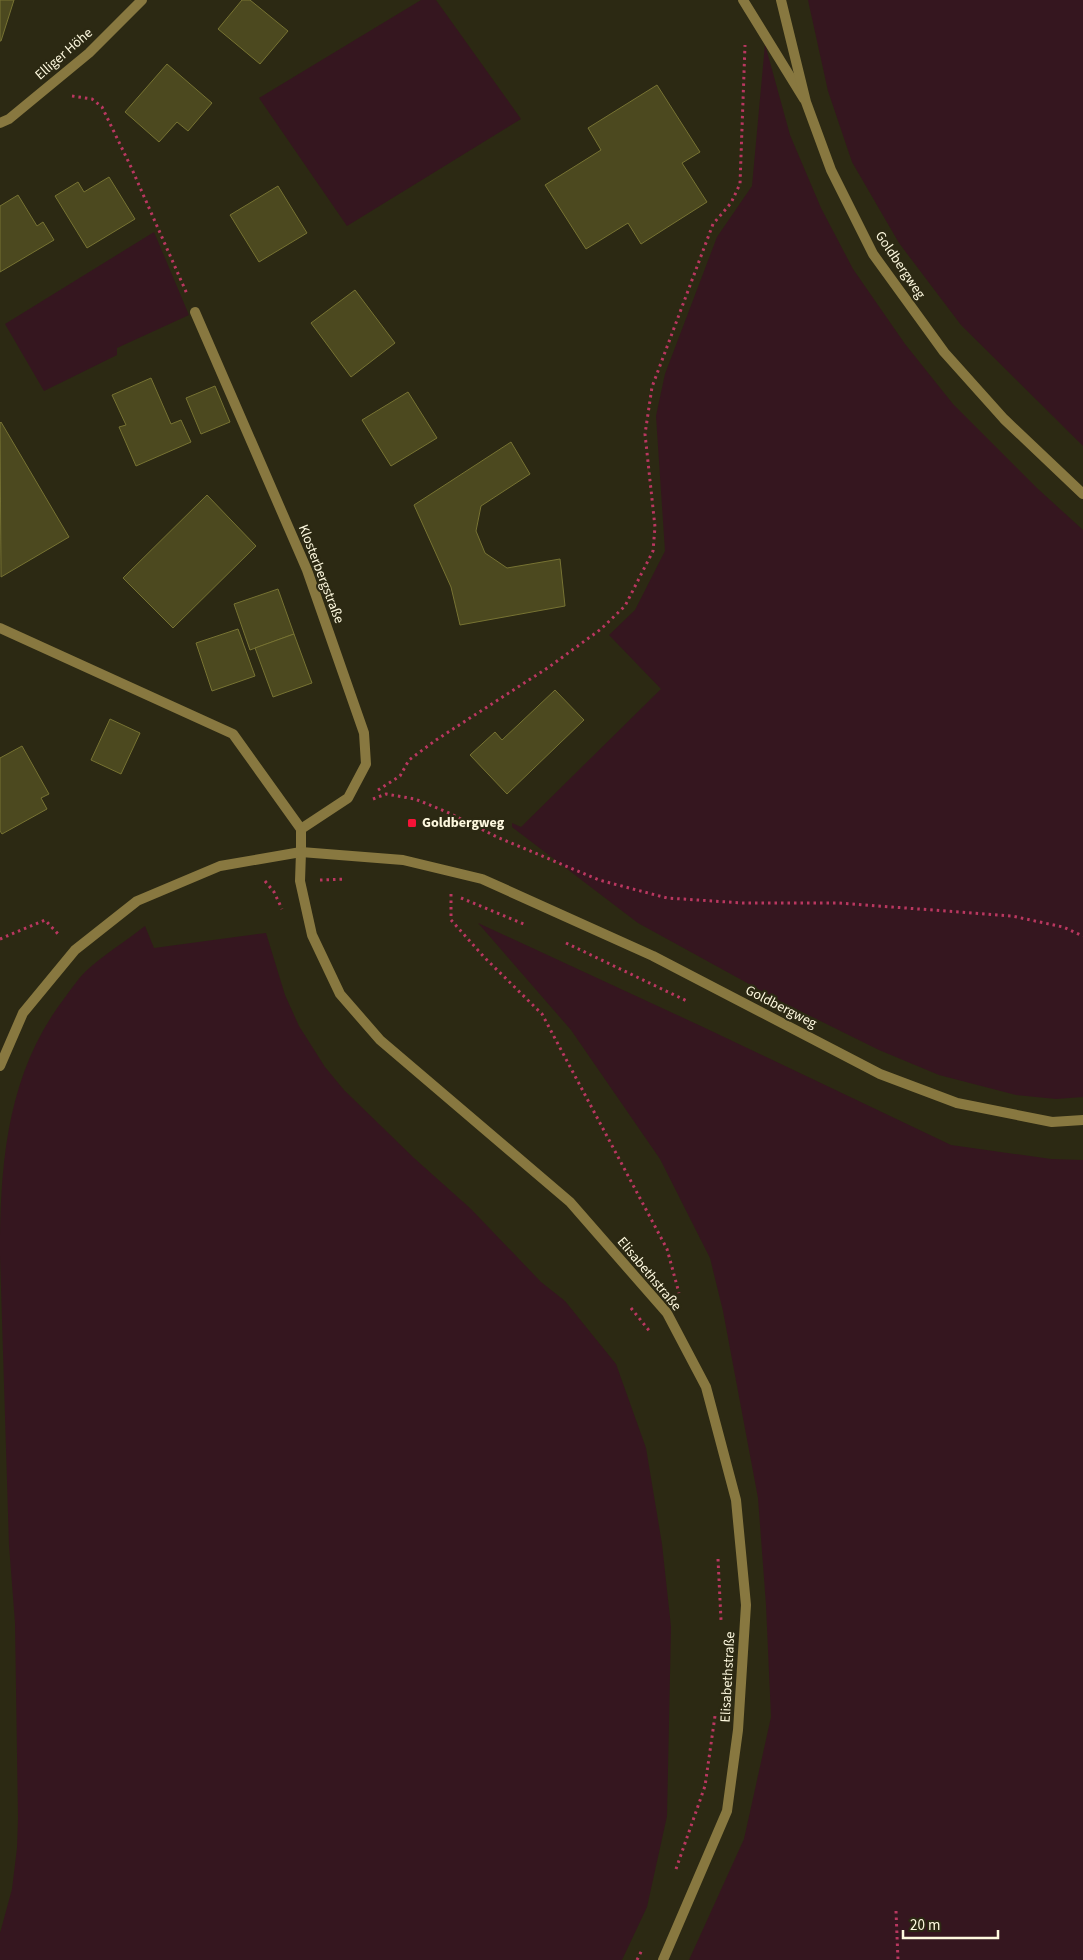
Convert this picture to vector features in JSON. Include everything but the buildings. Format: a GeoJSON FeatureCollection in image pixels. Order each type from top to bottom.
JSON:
{"type":"FeatureCollection","features":[{"type":"Feature","properties":{"kind":"street","name":"Elliger Höhe"},"geometry":{"type":"LineString","coordinates":[[0,124],[9,119],[89,53],[142,0]]}},
{"type":"Feature","properties":{"kind":"street"},"geometry":{"type":"LineString","coordinates":[[743,0],[806,102]]}},
{"type":"Feature","properties":{"kind":"street","name":"Goldbergweg"},"geometry":{"type":"LineString","coordinates":[[781,0],[806,102],[831,170],[873,254],[944,352],[1004,419],[1083,494]]}},
{"type":"Feature","properties":{"kind":"street","name":"Klosterbergstraße"},"geometry":{"type":"LineString","coordinates":[[195,312],[307,570],[364,733],[366,764],[348,798],[301,829]]}},
{"type":"Feature","properties":{"kind":"street"},"geometry":{"type":"LineString","coordinates":[[0,628],[234,734],[301,829],[301,852]]}},
{"type":"Feature","properties":{"kind":"street","name":"Goldbergweg"},"geometry":{"type":"LineString","coordinates":[[0,1066],[23,1013],[75,950],[137,901],[220,866],[301,852],[403,860],[482,878],[653,956],[880,1074],[957,1104],[1052,1122],[1083,1120]]}},
{"type":"Feature","properties":{"kind":"street","name":"Elisabethstraße"},"geometry":{"type":"LineString","coordinates":[[301,852],[300,881],[312,934],[340,994],[380,1040],[570,1202],[666,1313],[706,1386],[736,1500],[746,1605],[738,1730],[727,1811],[663,1960]]}},
{"type":"Feature","properties":{"kind":"path"},"geometry":{"type":"LineString","coordinates":[[348,798],[378,789],[400,776],[409,760],[436,740],[550,667],[601,629],[626,606],[653,551],[655,527],[645,434],[652,388],[713,224],[731,203],[740,184],[744,86]]}},
{"type":"Feature","properties":{"kind":"path"},"geometry":{"type":"LineString","coordinates":[[64,96],[80,96],[92,99],[102,107],[131,167],[195,312]]}},
{"type":"Feature","properties":{"kind":"path"},"geometry":{"type":"LineString","coordinates":[[366,805],[372,799],[386,794],[414,799],[447,812],[497,837],[599,880],[667,898],[742,904],[839,903],[1012,916],[1063,927],[1083,936]]}},
{"type":"Feature","properties":{"kind":"path"},"geometry":{"type":"LineString","coordinates":[[248,861],[274,892],[282,910]]}},
{"type":"Feature","properties":{"kind":"path"},"geometry":{"type":"LineString","coordinates":[[300,881],[355,879]]}},
{"type":"Feature","properties":{"kind":"path"},"geometry":{"type":"LineString","coordinates":[[443,892],[532,927]]}},
{"type":"Feature","properties":{"kind":"path"},"geometry":{"type":"LineString","coordinates":[[451,894],[450,920],[484,957],[542,1014],[667,1249],[682,1303],[645,1325]]}},
{"type":"Feature","properties":{"kind":"path"},"geometry":{"type":"LineString","coordinates":[[0,939],[45,920],[75,950]]}},
{"type":"Feature","properties":{"kind":"path"},"geometry":{"type":"LineString","coordinates":[[558,939],[697,1006]]}},
{"type":"Feature","properties":{"kind":"path"},"geometry":{"type":"LineString","coordinates":[[627,1303],[656,1338]]}},
{"type":"Feature","properties":{"kind":"path"},"geometry":{"type":"LineString","coordinates":[[717,1549],[722,1628]]}},
{"type":"Feature","properties":{"kind":"path"},"geometry":{"type":"LineString","coordinates":[[674,1877],[705,1786],[716,1707]]}},
{"type":"Feature","properties":{"kind":"path"},"geometry":{"type":"LineString","coordinates":[[896,1911],[898,1960]]}},
{"type":"Feature","properties":{"kind":"path"},"geometry":{"type":"LineString","coordinates":[[637,1960],[645,1944]]}},
{"type":"Feature","properties":{"kind":"shaded area"},"geometry":{"type":"Polygon","coordinates":[[[421,0],[436,0],[521,119],[347,226],[259,98],[421,0]]]}},
{"type":"Feature","properties":{"kind":"shaded area"},"geometry":{"type":"Polygon","coordinates":[[[808,0],[1083,0],[1083,446],[961,325],[899,243],[852,162],[828,91],[808,0]]]}},
{"type":"Feature","properties":{"kind":"shaded area"},"geometry":{"type":"Polygon","coordinates":[[[765,44],[790,135],[821,208],[853,269],[905,344],[953,404],[1038,489],[1083,530],[1083,1097],[1056,1099],[1016,1095],[939,1075],[879,1050],[782,1002],[638,923],[512,827],[512,823],[521,827],[661,689],[609,635],[635,610],[665,551],[656,416],[665,374],[717,237],[752,186],[765,44]]]}},
{"type":"Feature","properties":{"kind":"shaded area"},"geometry":{"type":"Polygon","coordinates":[[[154,232],[189,315],[117,348],[117,355],[44,391],[5,324],[154,232]]]}},
{"type":"Feature","properties":{"kind":"shaded area"},"geometry":{"type":"Polygon","coordinates":[[[478,923],[951,1145],[1051,1159],[1083,1160],[1083,1960],[689,1960],[744,1839],[771,1717],[766,1605],[758,1498],[723,1311],[710,1258],[660,1159],[571,1030],[478,923]]]}},
{"type":"Feature","properties":{"kind":"shaded area"},"geometry":{"type":"Polygon","coordinates":[[[145,926],[154,948],[266,933],[285,995],[299,1026],[325,1067],[344,1090],[414,1158],[471,1209],[541,1282],[565,1301],[616,1364],[646,1448],[662,1544],[671,1627],[667,1816],[647,1907],[622,1960],[0,1960],[0,1933],[12,1889],[17,1848],[18,1818],[15,1623],[9,1545],[0,1255],[0,1220],[5,1152],[19,1087],[31,1055],[46,1025],[85,972],[145,926]]]}},
{"type":"Feature","properties":{"kind":"place","name":"Goldbergweg"},"geometry":{"type":"Point","coordinates":[412,823]}}]}
